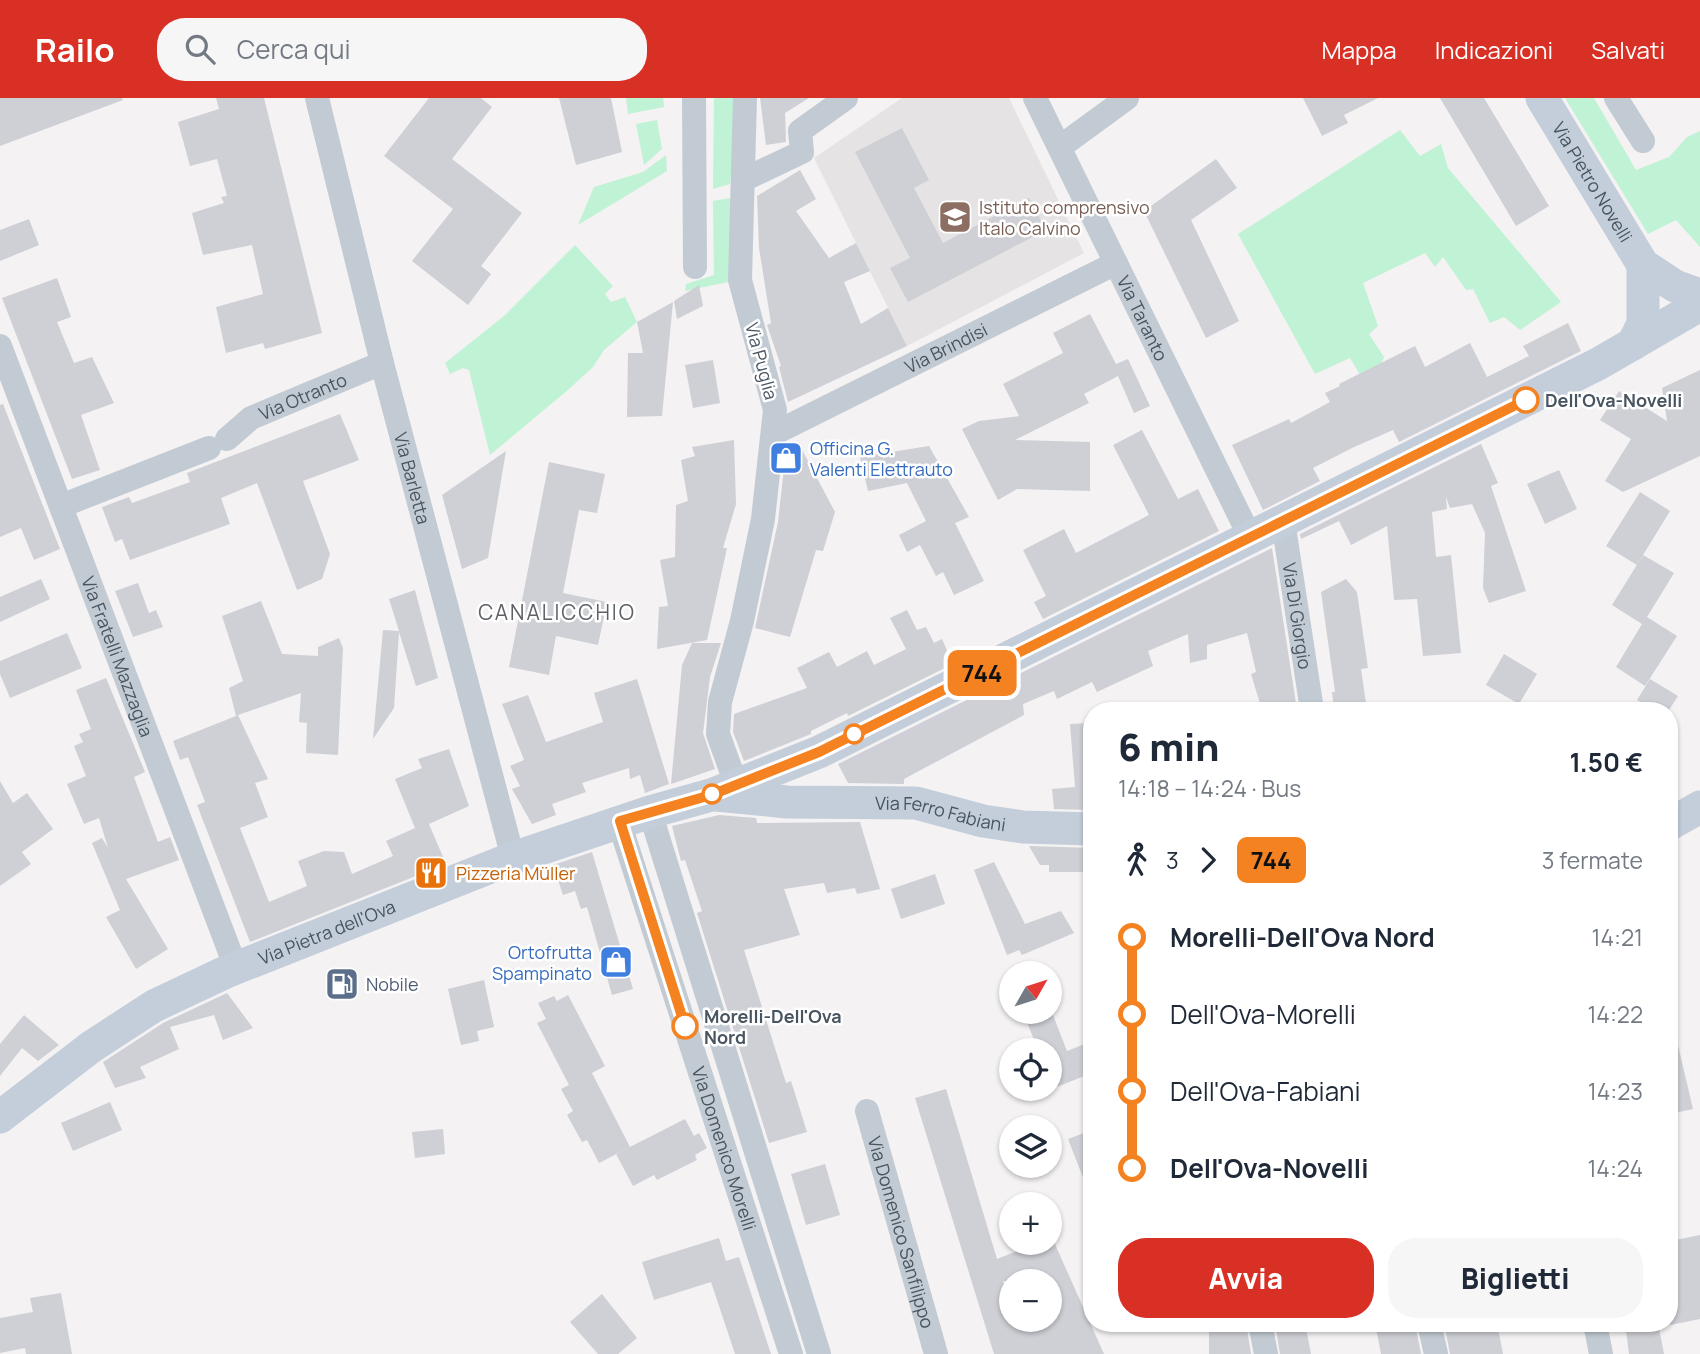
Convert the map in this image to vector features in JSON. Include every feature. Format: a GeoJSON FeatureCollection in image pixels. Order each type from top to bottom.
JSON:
{"type":"FeatureCollection","features":[{"type":"Feature","properties":{"kind":"main road","name":"Via Pietro Novelli"},"geometry":{"type":"LineString","coordinates":[[1542,98],[1643,265]]}},
{"type":"Feature","properties":{"kind":"main road"},"geometry":{"type":"LineString","coordinates":[[1643,265],[1675,286],[1700,295]]}},
{"type":"Feature","properties":{"kind":"main road"},"geometry":{"type":"LineString","coordinates":[[1633,344],[1643,324],[1643,265]]}},
{"type":"Feature","properties":{"kind":"main road","name":"Via Pietra dell'Ova"},"geometry":{"type":"LineString","coordinates":[[0,1117],[91,1047],[154,1006],[236,968],[513,858],[635,817],[724,790],[776,792],[819,752],[981,674],[1598,364],[1700,305]]}},
{"type":"Feature","properties":{"kind":"main road","name":"Via Ferro Fabiani"},"geometry":{"type":"LineString","coordinates":[[776,792],[916,803],[983,821],[1023,827],[1083,829]]}},
{"type":"Feature","properties":{"kind":"main road"},"geometry":{"type":"LineString","coordinates":[[1678,819],[1700,807]]}},
{"type":"Feature","properties":{"kind":"street","name":"Via Barletta"},"geometry":{"type":"LineString","coordinates":[[317,98],[382,363],[513,858]]}},
{"type":"Feature","properties":{"kind":"street"},"geometry":{"type":"LineString","coordinates":[[694,98],[695,267]]}},
{"type":"Feature","properties":{"kind":"street","name":"Via Puglia"},"geometry":{"type":"LineString","coordinates":[[724,790],[718,734],[720,702],[742,621],[763,519],[775,433],[773,399],[740,280],[745,98]]}},
{"type":"Feature","properties":{"kind":"street"},"geometry":{"type":"LineString","coordinates":[[743,180],[802,152],[800,131],[846,98]]}},
{"type":"Feature","properties":{"kind":"street","name":"Via Taranto"},"geometry":{"type":"LineString","coordinates":[[1035,98],[1250,537]]}},
{"type":"Feature","properties":{"kind":"street"},"geometry":{"type":"LineString","coordinates":[[1060,147],[1127,98]]}},
{"type":"Feature","properties":{"kind":"street"},"geometry":{"type":"LineString","coordinates":[[1616,98],[1643,141]]}},
{"type":"Feature","properties":{"kind":"street","name":"Via Brindisi"},"geometry":{"type":"LineString","coordinates":[[775,433],[1116,263]]}},
{"type":"Feature","properties":{"kind":"street","name":"Via Fratelli Mazzaglia"},"geometry":{"type":"LineString","coordinates":[[0,346],[236,968]]}},
{"type":"Feature","properties":{"kind":"street","name":"Via Otranto"},"geometry":{"type":"LineString","coordinates":[[61,506],[218,443],[251,418],[382,363]]}},
{"type":"Feature","properties":{"kind":"street","name":"Via Di Giorgio"},"geometry":{"type":"LineString","coordinates":[[1283,521],[1311,702]]}},
{"type":"Feature","properties":{"kind":"street"},"geometry":{"type":"LineString","coordinates":[[635,817],[819,1354]]}},
{"type":"Feature","properties":{"kind":"street","name":"Via Domenico Morelli"},"geometry":{"type":"LineString","coordinates":[[635,817],[791,1354]]}},
{"type":"Feature","properties":{"kind":"street","name":"Via Domenico Sanfilippo"},"geometry":{"type":"LineString","coordinates":[[867,1111],[936,1354]]}},
{"type":"Feature","properties":{"kind":"street"},"geometry":{"type":"LineString","coordinates":[[1262,1332],[1266,1354]]}},
{"type":"Feature","properties":{"kind":"street"},"geometry":{"type":"LineString","coordinates":[[1431,1332],[1436,1354]]}},
{"type":"Feature","properties":{"kind":"street"},"geometry":{"type":"LineString","coordinates":[[1597,1332],[1601,1354]]}},
{"type":"Feature","properties":{"kind":"shaded area","name":"Istituto comprensivo Italo Calvino"},"geometry":{"type":"Polygon","coordinates":[[[902,98],[1009,98],[1084,253],[907,346],[814,158],[902,98]]]}},
{"type":"Feature","properties":{"kind":"green space"},"geometry":{"type":"Polygon","coordinates":[[[626,98],[663,98],[664,107],[628,114],[626,98]]]}},
{"type":"Feature","properties":{"kind":"green space"},"geometry":{"type":"Polygon","coordinates":[[[714,98],[740,98],[730,184],[713,189],[714,98]]]}},
{"type":"Feature","properties":{"kind":"green space"},"geometry":{"type":"Polygon","coordinates":[[[1565,98],[1594,98],[1636,170],[1669,157],[1687,137],[1700,131],[1700,247],[1676,220],[1648,234],[1565,98]]]}},
{"type":"Feature","properties":{"kind":"green space"},"geometry":{"type":"Polygon","coordinates":[[[657,120],[662,149],[644,165],[636,124],[657,120]]]}},
{"type":"Feature","properties":{"kind":"green space"},"geometry":{"type":"Polygon","coordinates":[[[1400,130],[1420,156],[1441,144],[1448,168],[1561,302],[1520,330],[1504,317],[1490,323],[1473,289],[1466,290],[1443,257],[1435,267],[1425,253],[1363,283],[1378,326],[1369,334],[1384,357],[1382,362],[1391,388],[1374,398],[1350,358],[1315,374],[1238,234],[1400,130]]]}},
{"type":"Feature","properties":{"kind":"green space"},"geometry":{"type":"Polygon","coordinates":[[[666,155],[667,171],[578,225],[594,187],[643,172],[666,155]]]}},
{"type":"Feature","properties":{"kind":"green space"},"geometry":{"type":"Polygon","coordinates":[[[730,198],[733,281],[685,291],[686,284],[714,275],[713,201],[730,198]]]}},
{"type":"Feature","properties":{"kind":"green space"},"geometry":{"type":"Polygon","coordinates":[[[575,245],[613,286],[605,294],[611,302],[625,297],[637,322],[604,350],[593,367],[569,389],[490,455],[469,370],[463,368],[450,374],[445,363],[504,316],[575,245]]]}},
{"type":"Feature","properties":{"kind":"building"},"geometry":{"type":"Polygon","coordinates":[[[0,98],[122,98],[123,100],[0,146],[0,98]]]}},
{"type":"Feature","properties":{"kind":"building"},"geometry":{"type":"Polygon","coordinates":[[[216,98],[264,98],[322,333],[265,349],[263,343],[226,353],[216,307],[263,294],[252,245],[203,255],[192,213],[224,203],[221,197],[227,196],[217,159],[190,166],[178,122],[219,109],[216,98]]]}},
{"type":"Feature","properties":{"kind":"building"},"geometry":{"type":"Polygon","coordinates":[[[429,98],[481,98],[492,107],[452,159],[522,213],[481,266],[491,274],[468,305],[412,261],[453,209],[384,156],[429,98]]]}},
{"type":"Feature","properties":{"kind":"building"},"geometry":{"type":"Polygon","coordinates":[[[559,98],[611,98],[622,152],[576,165],[559,98]]]}},
{"type":"Feature","properties":{"kind":"building"},"geometry":{"type":"Polygon","coordinates":[[[760,98],[809,98],[785,113],[786,142],[766,145],[760,98]]]}},
{"type":"Feature","properties":{"kind":"building"},"geometry":{"type":"Polygon","coordinates":[[[1303,98],[1378,98],[1344,115],[1348,123],[1322,136],[1303,98]]]}},
{"type":"Feature","properties":{"kind":"building"},"geometry":{"type":"Polygon","coordinates":[[[1440,98],[1484,98],[1549,206],[1516,226],[1440,98]]]}},
{"type":"Feature","properties":{"kind":"building"},"geometry":{"type":"Polygon","coordinates":[[[902,128],[929,180],[914,188],[943,243],[1029,198],[1046,230],[908,302],[890,268],[910,258],[855,152],[902,128]]]}},
{"type":"Feature","properties":{"kind":"building"},"geometry":{"type":"Polygon","coordinates":[[[1216,159],[1237,188],[1191,220],[1239,321],[1206,338],[1144,211],[1216,159]]]}},
{"type":"Feature","properties":{"kind":"building"},"geometry":{"type":"Polygon","coordinates":[[[800,170],[816,199],[796,211],[829,258],[856,243],[870,271],[844,282],[861,324],[888,308],[907,346],[788,402],[779,367],[781,366],[767,325],[771,323],[759,248],[757,196],[800,170]]]}},
{"type":"Feature","properties":{"kind":"building"},"geometry":{"type":"Polygon","coordinates":[[[29,219],[39,245],[0,261],[0,230],[29,219]]]}},
{"type":"Feature","properties":{"kind":"building"},"geometry":{"type":"Polygon","coordinates":[[[57,278],[71,317],[57,322],[74,363],[92,357],[114,403],[81,415],[100,470],[72,479],[2,298],[57,278]]]}},
{"type":"Feature","properties":{"kind":"building"},"geometry":{"type":"Polygon","coordinates":[[[699,285],[703,306],[677,319],[674,301],[699,285]]]}},
{"type":"Feature","properties":{"kind":"building"},"geometry":{"type":"Polygon","coordinates":[[[673,302],[662,416],[627,417],[628,353],[643,353],[637,322],[673,302]]]}},
{"type":"Feature","properties":{"kind":"building"},"geometry":{"type":"Polygon","coordinates":[[[1090,314],[1116,364],[1128,359],[1150,406],[1134,413],[1118,376],[1084,394],[1089,403],[1015,440],[1090,442],[1090,491],[1017,489],[998,500],[962,429],[979,421],[1019,416],[1003,384],[1063,353],[1053,333],[1090,314]]]}},
{"type":"Feature","properties":{"kind":"building"},"geometry":{"type":"Polygon","coordinates":[[[1568,323],[1581,351],[1399,442],[1393,430],[1352,448],[1313,468],[1320,481],[1263,510],[1232,445],[1289,419],[1291,423],[1330,402],[1325,393],[1415,346],[1425,367],[1470,343],[1487,377],[1529,356],[1523,346],[1568,323]]]}},
{"type":"Feature","properties":{"kind":"building"},"geometry":{"type":"Polygon","coordinates":[[[713,360],[720,403],[693,408],[685,365],[713,360]]]}},
{"type":"Feature","properties":{"kind":"building"},"geometry":{"type":"Polygon","coordinates":[[[1700,370],[1700,456],[1623,492],[1605,481],[1631,439],[1600,420],[1619,391],[1667,421],[1662,388],[1700,370]]]}},
{"type":"Feature","properties":{"kind":"building"},"geometry":{"type":"Polygon","coordinates":[[[3,404],[60,549],[34,560],[21,528],[0,537],[0,405],[3,404]]]}},
{"type":"Feature","properties":{"kind":"building"},"geometry":{"type":"Polygon","coordinates":[[[340,414],[359,460],[303,481],[330,554],[322,579],[297,590],[257,483],[221,498],[230,524],[130,560],[122,539],[115,542],[102,507],[129,497],[132,503],[190,482],[187,473],[340,414]]]}},
{"type":"Feature","properties":{"kind":"building"},"geometry":{"type":"Polygon","coordinates":[[[1142,430],[1178,499],[1198,489],[1219,531],[1043,619],[1034,602],[1046,596],[1023,550],[1064,529],[1076,553],[1149,515],[1113,445],[1142,430]]]}},
{"type":"Feature","properties":{"kind":"building"},"geometry":{"type":"Polygon","coordinates":[[[734,440],[736,504],[723,548],[727,548],[707,640],[657,649],[659,607],[668,606],[660,560],[675,557],[676,505],[688,501],[681,460],[695,456],[692,447],[734,440]]]}},
{"type":"Feature","properties":{"kind":"building"},"geometry":{"type":"Polygon","coordinates":[[[799,444],[835,512],[823,551],[816,550],[790,637],[755,628],[778,522],[786,450],[799,444]]]}},
{"type":"Feature","properties":{"kind":"building"},"geometry":{"type":"Polygon","coordinates":[[[1481,444],[1498,483],[1491,486],[1526,591],[1489,603],[1483,588],[1485,533],[1472,504],[1450,508],[1446,497],[1447,509],[1432,512],[1436,557],[1451,555],[1461,653],[1423,656],[1417,599],[1394,600],[1387,526],[1351,545],[1339,521],[1301,539],[1300,534],[1481,444]]]}},
{"type":"Feature","properties":{"kind":"building"},"geometry":{"type":"Polygon","coordinates":[[[929,446],[969,517],[955,523],[984,581],[954,595],[943,572],[936,576],[920,545],[907,552],[899,535],[926,521],[907,483],[868,491],[860,457],[929,446]]]}},
{"type":"Feature","properties":{"kind":"building"},"geometry":{"type":"Polygon","coordinates":[[[506,451],[488,558],[462,569],[442,495],[506,451]]]}},
{"type":"Feature","properties":{"kind":"building"},"geometry":{"type":"Polygon","coordinates":[[[549,462],[605,474],[597,513],[579,510],[563,593],[607,602],[598,645],[556,636],[549,675],[509,667],[549,462]]]}},
{"type":"Feature","properties":{"kind":"building"},"geometry":{"type":"Polygon","coordinates":[[[1559,470],[1577,509],[1545,524],[1527,484],[1559,470]]]}},
{"type":"Feature","properties":{"kind":"building"},"geometry":{"type":"Polygon","coordinates":[[[1640,492],[1670,511],[1637,565],[1606,546],[1640,492]]]}},
{"type":"Feature","properties":{"kind":"building"},"geometry":{"type":"Polygon","coordinates":[[[1272,548],[1296,702],[1260,702],[1251,674],[1256,672],[1247,633],[1207,645],[1207,659],[1190,663],[1188,634],[1148,651],[1153,666],[1097,692],[1092,682],[1057,699],[1054,691],[1023,704],[1024,715],[904,779],[904,784],[848,783],[838,764],[1272,548]]]}},
{"type":"Feature","properties":{"kind":"building"},"geometry":{"type":"Polygon","coordinates":[[[1643,555],[1674,573],[1647,617],[1677,636],[1645,686],[1616,667],[1642,624],[1612,605],[1643,555]]]}},
{"type":"Feature","properties":{"kind":"building"},"geometry":{"type":"Polygon","coordinates":[[[41,579],[50,599],[0,622],[0,597],[41,579]]]}},
{"type":"Feature","properties":{"kind":"building"},"geometry":{"type":"Polygon","coordinates":[[[1346,579],[1357,592],[1368,668],[1361,669],[1366,702],[1333,702],[1332,692],[1335,692],[1321,592],[1346,579]]]}},
{"type":"Feature","properties":{"kind":"building"},"geometry":{"type":"Polygon","coordinates":[[[138,583],[149,613],[156,610],[163,627],[133,637],[115,591],[138,583]]]}},
{"type":"Feature","properties":{"kind":"building"},"geometry":{"type":"Polygon","coordinates":[[[415,590],[438,678],[416,686],[399,632],[394,708],[373,739],[383,630],[399,631],[389,599],[415,590]]]}},
{"type":"Feature","properties":{"kind":"building"},"geometry":{"type":"Polygon","coordinates":[[[261,601],[282,654],[318,656],[318,647],[339,638],[343,648],[338,755],[306,753],[307,723],[299,722],[301,693],[238,715],[268,779],[255,783],[268,817],[240,828],[269,902],[307,886],[298,861],[324,851],[344,852],[352,874],[393,856],[386,841],[415,828],[395,779],[422,768],[418,759],[449,749],[469,806],[429,824],[446,864],[250,942],[197,805],[205,802],[188,757],[180,760],[173,741],[236,716],[229,688],[243,681],[222,616],[261,601]]]}},
{"type":"Feature","properties":{"kind":"building"},"geometry":{"type":"Polygon","coordinates":[[[907,610],[917,630],[926,627],[934,643],[942,639],[953,664],[848,716],[847,713],[811,731],[811,734],[744,761],[733,732],[734,714],[807,688],[797,668],[829,652],[837,667],[867,651],[874,665],[906,649],[890,618],[907,610]]]}},
{"type":"Feature","properties":{"kind":"building"},"geometry":{"type":"Polygon","coordinates":[[[67,633],[82,668],[10,698],[0,674],[0,661],[67,633]]]}},
{"type":"Feature","properties":{"kind":"building"},"geometry":{"type":"Polygon","coordinates":[[[692,643],[721,643],[710,677],[703,733],[715,769],[671,784],[682,665],[692,643]]]}},
{"type":"Feature","properties":{"kind":"building"},"geometry":{"type":"Polygon","coordinates":[[[1504,654],[1537,674],[1520,702],[1486,685],[1504,654]]]}},
{"type":"Feature","properties":{"kind":"building"},"geometry":{"type":"Polygon","coordinates":[[[106,678],[145,772],[134,777],[158,842],[170,837],[179,860],[126,879],[168,949],[136,969],[106,917],[120,910],[92,843],[102,838],[108,848],[99,818],[84,824],[67,784],[86,776],[74,746],[83,742],[79,734],[91,729],[76,690],[106,678]]]}},
{"type":"Feature","properties":{"kind":"building"},"geometry":{"type":"Polygon","coordinates":[[[637,679],[669,784],[645,793],[640,775],[630,779],[629,768],[582,783],[586,792],[552,804],[556,815],[532,824],[512,789],[520,786],[510,766],[524,760],[502,704],[528,695],[546,742],[603,722],[594,693],[637,679]]]}},
{"type":"Feature","properties":{"kind":"building"},"geometry":{"type":"Polygon","coordinates":[[[1650,679],[1678,696],[1674,702],[1637,700],[1650,679]]]}},
{"type":"Feature","properties":{"kind":"building"},"geometry":{"type":"Polygon","coordinates":[[[1083,723],[1083,810],[1054,809],[1052,789],[1075,787],[1070,724],[1083,723]]]}},
{"type":"Feature","properties":{"kind":"building"},"geometry":{"type":"Polygon","coordinates":[[[0,781],[13,803],[27,793],[53,829],[22,852],[31,864],[0,886],[0,781]]]}},
{"type":"Feature","properties":{"kind":"building"},"geometry":{"type":"Polygon","coordinates":[[[719,815],[756,818],[757,823],[860,822],[880,889],[857,894],[855,888],[827,893],[824,883],[784,889],[800,935],[744,950],[786,1083],[791,1081],[807,1132],[769,1143],[697,913],[702,911],[685,860],[681,861],[672,826],[719,815]]]}},
{"type":"Feature","properties":{"kind":"building"},"geometry":{"type":"Polygon","coordinates":[[[1029,846],[1083,848],[1083,872],[1049,872],[1049,865],[1040,865],[1029,846]]]}},
{"type":"Feature","properties":{"kind":"building"},"geometry":{"type":"Polygon","coordinates":[[[592,852],[633,989],[612,995],[587,907],[581,909],[575,891],[563,895],[553,865],[592,852]]]}},
{"type":"Feature","properties":{"kind":"building"},"geometry":{"type":"Polygon","coordinates":[[[994,862],[1025,924],[1061,911],[1074,933],[1022,955],[1019,950],[1007,955],[974,870],[994,862]]]}},
{"type":"Feature","properties":{"kind":"building"},"geometry":{"type":"Polygon","coordinates":[[[935,874],[945,904],[901,919],[891,889],[935,874]]]}},
{"type":"Feature","properties":{"kind":"building"},"geometry":{"type":"Polygon","coordinates":[[[348,969],[357,991],[335,1000],[326,977],[348,969]]]}},
{"type":"Feature","properties":{"kind":"building"},"geometry":{"type":"Polygon","coordinates":[[[484,980],[494,1027],[477,1031],[479,1041],[461,1045],[448,989],[484,980]]]}},
{"type":"Feature","properties":{"kind":"building"},"geometry":{"type":"Polygon","coordinates":[[[227,993],[253,1028],[223,1040],[214,1015],[170,1027],[179,1049],[140,1067],[146,1078],[115,1088],[103,1062],[163,1023],[227,993]]]}},
{"type":"Feature","properties":{"kind":"building"},"geometry":{"type":"Polygon","coordinates":[[[568,995],[605,1066],[592,1073],[630,1147],[599,1163],[587,1140],[582,1142],[567,1115],[573,1111],[561,1089],[569,1085],[537,1023],[546,1019],[538,1003],[554,996],[557,1001],[568,995]]]}},
{"type":"Feature","properties":{"kind":"building"},"geometry":{"type":"Polygon","coordinates":[[[24,1015],[59,1045],[38,1061],[22,1048],[0,1076],[0,1044],[24,1015]]]}},
{"type":"Feature","properties":{"kind":"building"},"geometry":{"type":"Polygon","coordinates":[[[1028,1024],[1056,1024],[1062,1038],[1033,1038],[1028,1024]]]}},
{"type":"Feature","properties":{"kind":"building"},"geometry":{"type":"Polygon","coordinates":[[[1062,1038],[1067,1051],[1083,1045],[1083,1077],[1062,1085],[1062,1038]]]}},
{"type":"Feature","properties":{"kind":"building"},"geometry":{"type":"Polygon","coordinates":[[[1678,1045],[1693,1109],[1678,1112],[1678,1045]]]}},
{"type":"Feature","properties":{"kind":"building"},"geometry":{"type":"Polygon","coordinates":[[[946,1089],[997,1259],[1007,1255],[1060,1255],[1083,1307],[1083,1332],[1094,1332],[1104,1354],[994,1354],[915,1098],[946,1089]]]}},
{"type":"Feature","properties":{"kind":"building"},"geometry":{"type":"Polygon","coordinates":[[[110,1102],[122,1130],[73,1151],[61,1123],[110,1102]]]}},
{"type":"Feature","properties":{"kind":"building"},"geometry":{"type":"Polygon","coordinates":[[[685,1119],[694,1136],[699,1133],[707,1148],[695,1155],[697,1160],[657,1180],[654,1175],[633,1186],[616,1154],[685,1119]]]}},
{"type":"Feature","properties":{"kind":"building"},"geometry":{"type":"Polygon","coordinates":[[[443,1129],[445,1154],[415,1158],[412,1132],[443,1129]]]}},
{"type":"Feature","properties":{"kind":"building"},"geometry":{"type":"Polygon","coordinates":[[[1083,1133],[1083,1177],[1068,1139],[1083,1133]]]}},
{"type":"Feature","properties":{"kind":"building"},"geometry":{"type":"Polygon","coordinates":[[[825,1164],[840,1215],[806,1225],[791,1174],[825,1164]]]}},
{"type":"Feature","properties":{"kind":"building"},"geometry":{"type":"Polygon","coordinates":[[[1700,1235],[1700,1319],[1678,1323],[1678,1239],[1700,1235]]]}},
{"type":"Feature","properties":{"kind":"building"},"geometry":{"type":"Polygon","coordinates":[[[719,1238],[726,1261],[739,1257],[771,1354],[735,1354],[711,1282],[654,1300],[642,1262],[719,1238]]]}},
{"type":"Feature","properties":{"kind":"building"},"geometry":{"type":"Polygon","coordinates":[[[61,1293],[72,1354],[26,1354],[25,1348],[0,1353],[0,1318],[33,1312],[30,1298],[61,1293]]]}},
{"type":"Feature","properties":{"kind":"building"},"geometry":{"type":"Polygon","coordinates":[[[602,1294],[637,1338],[618,1354],[598,1354],[570,1322],[602,1294]]]}},
{"type":"Feature","properties":{"kind":"building"},"geometry":{"type":"Polygon","coordinates":[[[1209,1332],[1247,1332],[1251,1354],[1209,1354],[1209,1332]]]}},
{"type":"Feature","properties":{"kind":"building"},"geometry":{"type":"Polygon","coordinates":[[[1276,1332],[1307,1332],[1311,1354],[1280,1354],[1276,1332]]]}},
{"type":"Feature","properties":{"kind":"building"},"geometry":{"type":"Polygon","coordinates":[[[1377,1332],[1417,1332],[1421,1354],[1381,1354],[1377,1332]]]}},
{"type":"Feature","properties":{"kind":"building"},"geometry":{"type":"Polygon","coordinates":[[[1446,1332],[1499,1332],[1503,1354],[1450,1354],[1446,1332]]]}},
{"type":"Feature","properties":{"kind":"building"},"geometry":{"type":"Polygon","coordinates":[[[1626,1332],[1660,1332],[1664,1354],[1629,1354],[1626,1332]]]}},
{"type":"Feature","properties":{"kind":"bus line","name":"744"},"geometry":{"type":"LineString","coordinates":[[685,1026],[620,821],[711,795],[819,752],[981,674],[1526,400]]}},
{"type":"Feature","properties":{"kind":"place","name":"Istituto comprensivo Italo Calvino"},"geometry":{"type":"Point","coordinates":[955,217]}},
{"type":"Feature","properties":{"kind":"place","name":"Dell'Ova-Novelli"},"geometry":{"type":"Point","coordinates":[1526,400]}},
{"type":"Feature","properties":{"kind":"place","name":"Officina G. Valenti Elettrauto"},"geometry":{"type":"Point","coordinates":[786,458]}},
{"type":"Feature","properties":{"kind":"place","name":"Pizzeria Müller"},"geometry":{"type":"Point","coordinates":[431,873]}},
{"type":"Feature","properties":{"kind":"place","name":"Ortofrutta Spampinato"},"geometry":{"type":"Point","coordinates":[616,962]}},
{"type":"Feature","properties":{"kind":"place","name":"Nobile"},"geometry":{"type":"Point","coordinates":[342,984]}},
{"type":"Feature","properties":{"kind":"place","name":"Morelli-Dell'Ova Nord"},"geometry":{"type":"Point","coordinates":[685,1026]}},
{"type":"Feature","properties":{"kind":"district","name":"CANALICCHIO"},"geometry":{"type":"Point","coordinates":[557,612]}}]}
